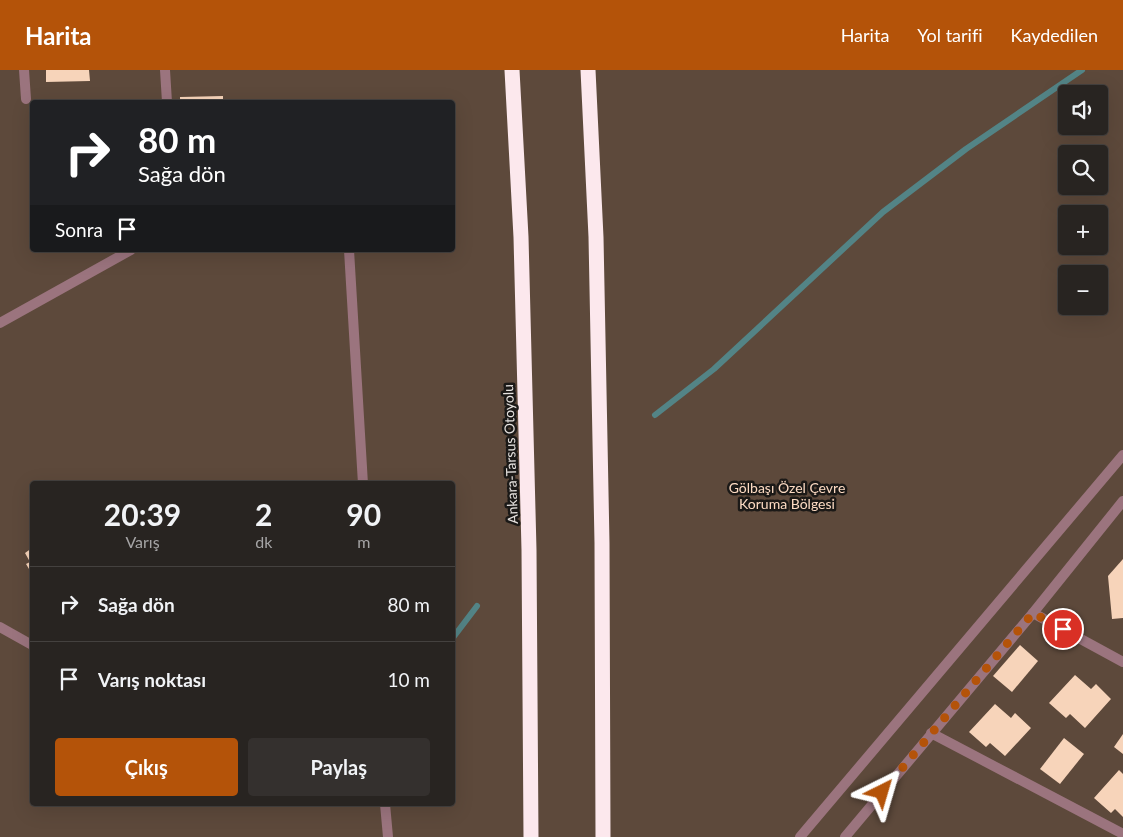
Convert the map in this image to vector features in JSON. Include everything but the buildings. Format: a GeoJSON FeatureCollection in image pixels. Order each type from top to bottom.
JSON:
{"type":"FeatureCollection","features":[{"type":"Feature","properties":{"kind":"highway","name":"Ankara-Tarsus Otoyolu"},"geometry":{"type":"LineString","coordinates":[[512,70],[520,237],[529,550],[531,837]]}},
{"type":"Feature","properties":{"kind":"highway"},"geometry":{"type":"LineString","coordinates":[[588,70],[598,326],[602,543],[603,837]]}},
{"type":"Feature","properties":{"kind":"street"},"geometry":{"type":"LineString","coordinates":[[24,70],[26,100]]}},
{"type":"Feature","properties":{"kind":"street"},"geometry":{"type":"LineString","coordinates":[[165,70],[167,100]]}},
{"type":"Feature","properties":{"kind":"street"},"geometry":{"type":"LineString","coordinates":[[0,323],[127,252]]}},
{"type":"Feature","properties":{"kind":"street"},"geometry":{"type":"LineString","coordinates":[[349,252],[363,481]]}},
{"type":"Feature","properties":{"kind":"street"},"geometry":{"type":"LineString","coordinates":[[800,837],[1123,455]]}},
{"type":"Feature","properties":{"kind":"street"},"geometry":{"type":"LineString","coordinates":[[845,837],[1033,613],[1123,501]]}},
{"type":"Feature","properties":{"kind":"street"},"geometry":{"type":"LineString","coordinates":[[1033,613],[1123,662]]}},
{"type":"Feature","properties":{"kind":"street"},"geometry":{"type":"LineString","coordinates":[[0,626],[30,644]]}},
{"type":"Feature","properties":{"kind":"street"},"geometry":{"type":"LineString","coordinates":[[931,733],[1123,834]]}},
{"type":"Feature","properties":{"kind":"street"},"geometry":{"type":"LineString","coordinates":[[385,806],[388,837]]}},
{"type":"Feature","properties":{"kind":"green space","name":"Gölbaşı Özel Çevre Koruma Bölgesi"},"geometry":{"type":"Polygon","coordinates":[[[0,70],[1123,70],[1123,837],[0,837],[0,70]]]}},
{"type":"Feature","properties":{"kind":"waterway"},"geometry":{"type":"LineString","coordinates":[[655,415],[714,369],[883,212],[966,149],[1082,70]]}},
{"type":"Feature","properties":{"kind":"waterway"},"geometry":{"type":"LineString","coordinates":[[455,635],[477,606]]}},
{"type":"Feature","properties":{"kind":"route"},"geometry":{"type":"LineString","coordinates":[[882,792],[1033,613],[1063,629]]}}]}
